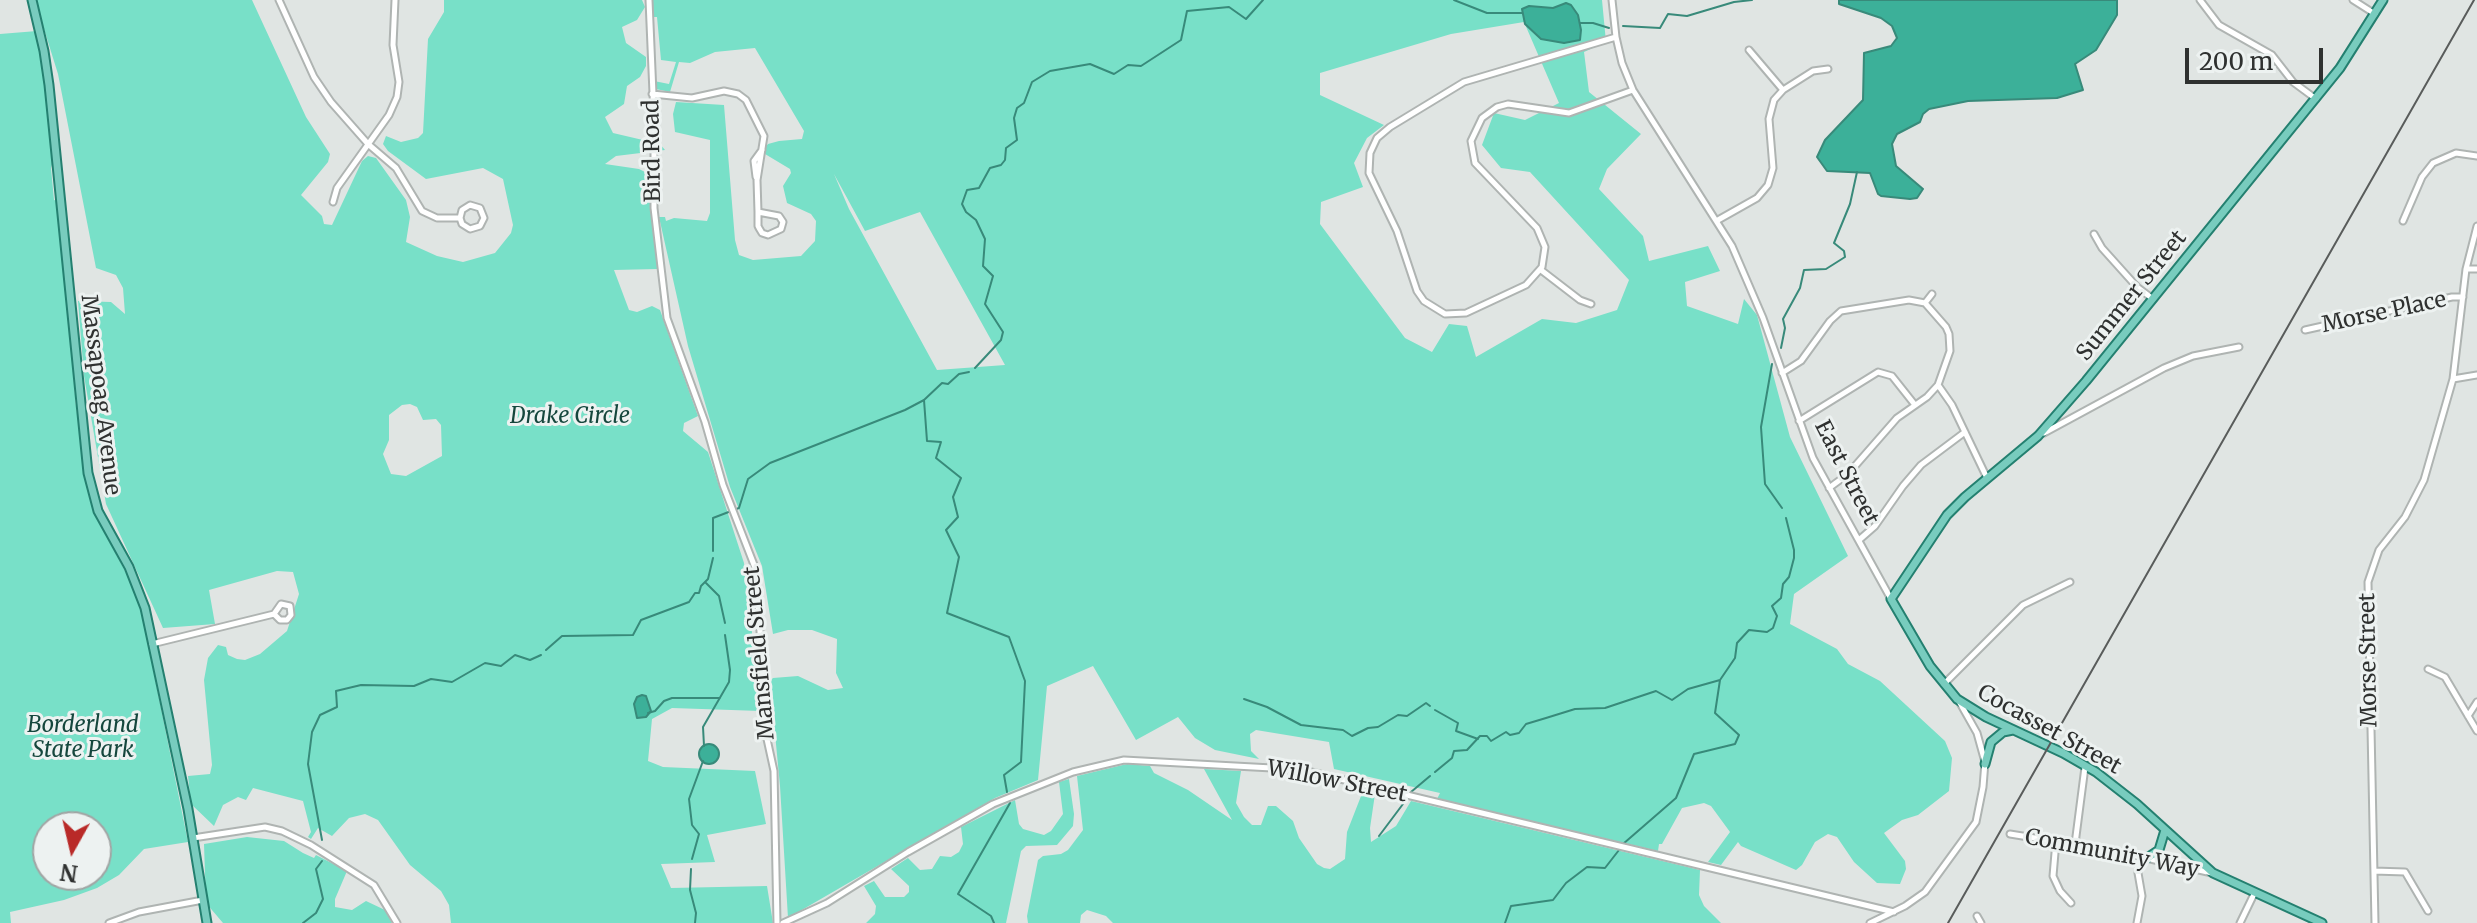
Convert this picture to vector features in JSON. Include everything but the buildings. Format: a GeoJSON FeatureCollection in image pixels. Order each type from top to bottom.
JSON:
{"type":"FeatureCollection","features":[{"type":"Feature","properties":{"kind":"main road","name":"Massapoag Avenue"},"geometry":{"type":"LineString","coordinates":[[32,0],[49,85],[88,473],[98,511],[140,590],[193,838],[207,923]]}},
{"type":"Feature","properties":{"kind":"main road","name":"Summer Street"},"geometry":{"type":"LineString","coordinates":[[1891,599],[1934,532],[1965,497],[2038,436],[2153,299],[2349,57],[2383,0]]}},
{"type":"Feature","properties":{"kind":"main road","name":"East Street"},"geometry":{"type":"LineString","coordinates":[[1891,599],[1930,666],[1957,699]]}},
{"type":"Feature","properties":{"kind":"main road","name":"Cocasset Street"},"geometry":{"type":"LineString","coordinates":[[1957,699],[2086,766],[2115,786],[2213,873],[2322,923]]}},
{"type":"Feature","properties":{"kind":"main road"},"geometry":{"type":"LineString","coordinates":[[1985,764],[1991,742],[2003,732],[2013,730]]}},
{"type":"Feature","properties":{"kind":"main road"},"geometry":{"type":"LineString","coordinates":[[2144,857],[2159,850],[2165,830]]}},
{"type":"Feature","properties":{"kind":"street"},"geometry":{"type":"LineString","coordinates":[[279,0],[319,86],[368,144],[396,168],[422,211],[437,218],[460,218]]}},
{"type":"Feature","properties":{"kind":"street"},"geometry":{"type":"LineString","coordinates":[[333,202],[337,188],[391,111],[397,97],[399,82],[393,45],[395,0]]}},
{"type":"Feature","properties":{"kind":"street","name":"Bird Road"},"geometry":{"type":"LineString","coordinates":[[649,0],[654,208],[664,301]]}},
{"type":"Feature","properties":{"kind":"street","name":"East Street"},"geometry":{"type":"LineString","coordinates":[[1612,0],[1616,37],[1633,90],[1718,220],[1744,269],[1813,458],[1891,599]]}},
{"type":"Feature","properties":{"kind":"street"},"geometry":{"type":"LineString","coordinates":[[2200,0],[2219,25],[2276,58],[2293,82],[2316,99]]}},
{"type":"Feature","properties":{"kind":"street"},"geometry":{"type":"LineString","coordinates":[[2353,0],[2376,15]]}},
{"type":"Feature","properties":{"kind":"street"},"geometry":{"type":"LineString","coordinates":[[1616,37],[1457,85],[1383,132],[1375,141],[1370,153],[1371,177],[1397,231],[1417,291],[1429,305],[1445,314],[1466,313],[1526,285],[1541,270],[1545,247],[1537,228],[1475,163],[1470,147],[1475,128],[1482,118],[1502,105],[1516,104],[1569,113],[1633,90]]}},
{"type":"Feature","properties":{"kind":"street"},"geometry":{"type":"LineString","coordinates":[[1749,50],[1783,90]]}},
{"type":"Feature","properties":{"kind":"street"},"geometry":{"type":"LineString","coordinates":[[1718,220],[1757,198],[1768,185],[1773,168],[1769,119],[1772,105],[1783,90],[1814,70],[1828,69]]}},
{"type":"Feature","properties":{"kind":"street"},"geometry":{"type":"LineString","coordinates":[[652,94],[685,98],[721,91],[738,94],[747,102],[762,130],[762,150],[754,161],[759,228],[762,233],[770,234],[781,229],[783,222],[779,216],[758,212]]}},
{"type":"Feature","properties":{"kind":"street"},"geometry":{"type":"LineString","coordinates":[[2403,221],[2419,184],[2433,163],[2456,153],[2477,156]]}},
{"type":"Feature","properties":{"kind":"street"},"geometry":{"type":"LineString","coordinates":[[473,205],[480,208],[484,218],[480,226],[472,229],[463,226],[460,218],[463,208],[473,205]]}},
{"type":"Feature","properties":{"kind":"street","name":"Morse Street"},"geometry":{"type":"LineString","coordinates":[[2375,923],[2368,582],[2379,550],[2417,497],[2453,379],[2466,269],[2477,227]]}},
{"type":"Feature","properties":{"kind":"street"},"geometry":{"type":"LineString","coordinates":[[2094,234],[2102,248],[2137,287],[2153,299]]}},
{"type":"Feature","properties":{"kind":"street"},"geometry":{"type":"LineString","coordinates":[[2466,269],[2477,269]]}},
{"type":"Feature","properties":{"kind":"street"},"geometry":{"type":"LineString","coordinates":[[1541,270],[1580,300],[1591,304]]}},
{"type":"Feature","properties":{"kind":"street"},"geometry":{"type":"LineString","coordinates":[[1925,303],[1932,294]]}},
{"type":"Feature","properties":{"kind":"street","name":"Morse Place"},"geometry":{"type":"LineString","coordinates":[[2305,330],[2463,297]]}},
{"type":"Feature","properties":{"kind":"street"},"geometry":{"type":"LineString","coordinates":[[1782,373],[1801,361],[1841,311],[1909,300],[1925,303],[1949,334],[1950,351],[1938,385],[1892,424],[1848,474],[1829,488]]}},
{"type":"Feature","properties":{"kind":"street","name":"Mansfield Street"},"geometry":{"type":"LineString","coordinates":[[664,301],[676,347],[756,570],[767,739],[774,771],[780,923]]}},
{"type":"Feature","properties":{"kind":"street"},"geometry":{"type":"LineString","coordinates":[[2038,436],[2164,368],[2193,356],[2239,347]]}},
{"type":"Feature","properties":{"kind":"street"},"geometry":{"type":"LineString","coordinates":[[1799,421],[1878,372],[1892,376],[1915,405]]}},
{"type":"Feature","properties":{"kind":"street"},"geometry":{"type":"LineString","coordinates":[[2453,379],[2477,375]]}},
{"type":"Feature","properties":{"kind":"street"},"geometry":{"type":"LineString","coordinates":[[1938,385],[1987,478]]}},
{"type":"Feature","properties":{"kind":"street"},"geometry":{"type":"LineString","coordinates":[[1859,540],[1875,526],[1921,465],[1965,432]]}},
{"type":"Feature","properties":{"kind":"street"},"geometry":{"type":"LineString","coordinates":[[1944,684],[2023,605],[2070,582]]}},
{"type":"Feature","properties":{"kind":"street"},"geometry":{"type":"LineString","coordinates":[[152,644],[274,614]]}},
{"type":"Feature","properties":{"kind":"street"},"geometry":{"type":"LineString","coordinates":[[2428,669],[2445,677],[2477,731]]}},
{"type":"Feature","properties":{"kind":"street","name":"East Street"},"geometry":{"type":"LineString","coordinates":[[1872,922],[1894,912],[1928,889],[1973,828],[1980,808],[1985,764],[1977,733],[1957,699]]}},
{"type":"Feature","properties":{"kind":"street"},"geometry":{"type":"LineString","coordinates":[[2468,716],[2477,702]]}},
{"type":"Feature","properties":{"kind":"street","name":"Willow Street"},"geometry":{"type":"LineString","coordinates":[[780,923],[827,903],[908,852],[994,804],[1087,767],[1124,760],[1311,772],[1894,912]]}},
{"type":"Feature","properties":{"kind":"street"},"geometry":{"type":"LineString","coordinates":[[2075,844],[2086,766]]}},
{"type":"Feature","properties":{"kind":"street"},"geometry":{"type":"LineString","coordinates":[[193,838],[265,827],[282,831],[311,845],[374,885],[397,923]]}},
{"type":"Feature","properties":{"kind":"street","name":"Community Way"},"geometry":{"type":"LineString","coordinates":[[2010,834],[2144,857],[2213,873]]}},
{"type":"Feature","properties":{"kind":"street"},"geometry":{"type":"LineString","coordinates":[[2056,841],[2053,876],[2060,891],[2071,903]]}},
{"type":"Feature","properties":{"kind":"street"},"geometry":{"type":"LineString","coordinates":[[2137,923],[2142,896],[2138,873],[2144,857]]}},
{"type":"Feature","properties":{"kind":"street"},"geometry":{"type":"LineString","coordinates":[[2374,871],[2405,872],[2428,911]]}},
{"type":"Feature","properties":{"kind":"street"},"geometry":{"type":"LineString","coordinates":[[2240,923],[2255,892]]}},
{"type":"Feature","properties":{"kind":"street"},"geometry":{"type":"LineString","coordinates":[[109,923],[139,912],[203,900]]}},
{"type":"Feature","properties":{"kind":"street"},"geometry":{"type":"LineString","coordinates":[[1870,905],[1872,922]]}},
{"type":"Feature","properties":{"kind":"street"},"geometry":{"type":"LineString","coordinates":[[1977,916],[1981,923]]}},
{"type":"Feature","properties":{"kind":"green space","name":"Drake Circle"},"geometry":{"type":"Polygon","coordinates":[[[35,0],[252,0],[306,117],[330,154],[328,162],[301,195],[322,216],[324,224],[332,225],[362,161],[368,156],[376,158],[406,200],[410,217],[406,242],[437,256],[463,262],[495,253],[511,233],[513,225],[503,179],[483,168],[426,179],[383,144],[386,136],[401,142],[418,138],[423,133],[428,39],[444,12],[444,0],[642,0],[645,7],[637,20],[622,27],[626,43],[646,57],[646,66],[640,77],[627,86],[624,104],[605,117],[613,133],[660,144],[665,150],[616,156],[605,164],[639,169],[655,177],[657,269],[614,270],[629,310],[637,312],[652,306],[660,310],[698,416],[684,423],[683,431],[708,452],[744,563],[761,711],[672,708],[652,719],[648,761],[663,767],[755,771],[766,824],[707,835],[715,862],[661,864],[671,888],[767,886],[773,923],[451,923],[449,905],[441,891],[410,865],[378,820],[365,814],[349,818],[332,836],[318,828],[311,839],[308,837],[311,832],[303,801],[253,788],[246,800],[238,797],[223,805],[214,826],[191,804],[188,776],[210,774],[212,765],[204,680],[208,658],[218,645],[226,647],[228,655],[237,659],[245,660],[260,654],[287,631],[299,594],[293,572],[277,571],[209,590],[215,624],[163,628],[106,504],[84,376],[78,301],[111,302],[125,314],[123,288],[116,275],[96,268],[58,74],[35,0]],[[402,405],[389,415],[389,440],[383,454],[391,474],[406,476],[442,456],[441,425],[436,419],[423,420],[417,407],[402,405]]]}},
{"type":"Feature","properties":{"kind":"green space"},"geometry":{"type":"Polygon","coordinates":[[[652,0],[1602,0],[1606,42],[1584,52],[1589,92],[1641,134],[1607,169],[1599,189],[1643,236],[1649,261],[1708,246],[1720,271],[1685,282],[1687,306],[1738,324],[1744,299],[1757,315],[1790,437],[1848,556],[1794,594],[1790,624],[1837,649],[1848,664],[1880,681],[1945,741],[1952,758],[1949,791],[1918,815],[1902,820],[1884,833],[1905,861],[1906,869],[1900,884],[1877,883],[1854,862],[1837,837],[1828,834],[1815,842],[1796,870],[1738,842],[1721,865],[1708,862],[1730,832],[1711,806],[1704,803],[1682,808],[1662,844],[1659,844],[1658,851],[1437,799],[1440,793],[1334,769],[1329,742],[1256,730],[1250,734],[1251,751],[1259,759],[1215,750],[1195,738],[1178,717],[1136,740],[1093,666],[1047,686],[1038,780],[995,798],[788,918],[770,681],[773,678],[798,676],[828,690],[843,688],[836,673],[837,639],[812,630],[788,630],[773,634],[762,566],[730,487],[688,346],[659,217],[665,217],[666,221],[674,218],[707,221],[710,213],[710,140],[675,132],[673,114],[676,102],[724,105],[735,240],[739,255],[753,260],[801,256],[815,241],[816,221],[811,214],[787,203],[783,186],[791,173],[790,169],[763,150],[768,144],[802,139],[804,131],[755,48],[715,52],[690,63],[679,62],[670,92],[656,89],[654,81],[669,84],[676,62],[661,60],[657,17],[651,17],[652,0]],[[1524,22],[1451,34],[1320,73],[1320,95],[1384,125],[1367,138],[1354,163],[1363,187],[1321,202],[1320,224],[1405,338],[1432,352],[1449,324],[1467,326],[1476,357],[1542,319],[1576,323],[1617,310],[1629,280],[1530,172],[1501,168],[1482,145],[1494,113],[1525,120],[1559,103],[1524,22]],[[834,174],[849,209],[937,370],[1005,365],[920,212],[865,231],[834,174]]]}},
{"type":"Feature","properties":{"kind":"green space","name":"Borderland State Park"},"geometry":{"type":"Polygon","coordinates":[[[37,31],[46,83],[54,158],[51,168],[54,200],[58,201],[76,406],[86,476],[96,517],[131,582],[141,609],[188,842],[144,849],[112,879],[112,811],[32,811],[32,891],[89,891],[10,912],[11,923],[0,923],[0,34],[37,31]]]}},
{"type":"Feature","properties":{"kind":"green space"},"geometry":{"type":"Polygon","coordinates":[[[1127,764],[1150,766],[1154,773],[1188,790],[1232,820],[1204,769],[1241,771],[1236,803],[1244,817],[1252,825],[1261,825],[1268,806],[1276,806],[1293,821],[1299,838],[1317,864],[1324,868],[1330,869],[1345,859],[1347,832],[1363,791],[1375,794],[1371,842],[1396,826],[1411,801],[1700,870],[1699,895],[1704,906],[1721,923],[1113,923],[1106,916],[1087,910],[1081,915],[1080,923],[1028,923],[1038,860],[1068,850],[1083,830],[1077,776],[1127,764]]]}},
{"type":"Feature","properties":{"kind":"green space"},"geometry":{"type":"Polygon","coordinates":[[[1069,779],[1073,826],[1057,845],[1026,846],[1021,851],[1006,923],[866,923],[875,914],[876,906],[864,886],[874,881],[885,897],[904,897],[909,892],[909,886],[891,869],[908,858],[920,870],[932,869],[940,856],[951,857],[959,852],[963,844],[961,827],[1015,800],[1019,824],[1023,829],[1044,835],[1051,831],[1063,814],[1059,782],[1069,779]]]}},
{"type":"Feature","properties":{"kind":"green space"},"geometry":{"type":"Polygon","coordinates":[[[247,837],[284,841],[303,853],[314,858],[316,855],[347,871],[335,899],[335,907],[352,910],[366,901],[385,910],[392,923],[223,923],[206,903],[204,844],[247,837]]]}},
{"type":"Feature","properties":{"kind":"shaded area"},"geometry":{"type":"Polygon","coordinates":[[[1839,0],[2117,0],[2117,15],[2096,50],[2075,64],[2083,90],[2057,98],[1968,101],[1929,109],[1920,122],[1897,134],[1892,144],[1896,166],[1923,189],[1917,198],[1910,199],[1881,196],[1870,173],[1827,171],[1817,157],[1825,140],[1863,100],[1864,53],[1891,46],[1897,38],[1892,26],[1881,18],[1839,4],[1839,0]]]}},
{"type":"Feature","properties":{"kind":"shaded area"},"geometry":{"type":"Polygon","coordinates":[[[1566,3],[1578,15],[1580,40],[1564,43],[1541,39],[1525,24],[1522,9],[1529,6],[1553,8],[1566,3]]]}},
{"type":"Feature","properties":{"kind":"shaded area"},"geometry":{"type":"Polygon","coordinates":[[[646,696],[651,711],[646,717],[637,718],[634,704],[637,697],[646,696]]]}},
{"type":"Feature","properties":{"kind":"shaded area"},"geometry":{"type":"Polygon","coordinates":[[[709,744],[716,747],[719,754],[716,761],[709,764],[702,761],[699,754],[702,747],[709,744]]]}},
{"type":"Feature","properties":{"kind":"waterway"},"geometry":{"type":"LineString","coordinates":[[975,368],[1001,340],[1003,332],[985,304],[993,276],[983,266],[985,239],[976,220],[962,204],[967,190],[979,188],[990,168],[1001,165],[1005,160],[1006,148],[1017,140],[1014,118],[1032,82],[1050,71],[1090,64],[1114,74],[1128,65],[1141,66],[1181,40],[1187,11],[1229,7],[1246,19],[1263,0]]}},
{"type":"Feature","properties":{"kind":"waterway"},"geometry":{"type":"LineString","coordinates":[[1454,0],[1487,13],[1522,13]]}},
{"type":"Feature","properties":{"kind":"waterway"},"geometry":{"type":"LineString","coordinates":[[1623,26],[1660,28],[1668,14],[1687,16],[1752,0]]}},
{"type":"Feature","properties":{"kind":"waterway"},"geometry":{"type":"LineString","coordinates":[[1580,23],[1609,28]]}},
{"type":"Feature","properties":{"kind":"waterway"},"geometry":{"type":"LineString","coordinates":[[1781,348],[1785,328],[1783,319],[1800,288],[1804,270],[1826,269],[1845,257],[1844,251],[1834,243],[1850,204],[1857,172]]}},
{"type":"Feature","properties":{"kind":"waterway"},"geometry":{"type":"LineString","coordinates":[[1772,364],[1761,427],[1765,484],[1782,508]]}},
{"type":"Feature","properties":{"kind":"waterway"},"geometry":{"type":"LineString","coordinates":[[713,551],[713,518],[739,508],[748,479],[770,463],[905,410],[924,400],[942,383],[948,384],[959,374],[969,372]]}},
{"type":"Feature","properties":{"kind":"waterway"},"geometry":{"type":"LineString","coordinates":[[924,400],[927,441],[941,442],[936,458],[961,478],[953,497],[958,517],[946,530],[959,557],[947,613],[1009,637],[1025,681],[1021,762],[1004,775],[1007,792]]}},
{"type":"Feature","properties":{"kind":"waterway"},"geometry":{"type":"LineString","coordinates":[[1623,844],[1676,798],[1694,754],[1735,744],[1739,735],[1715,713],[1720,680],[1735,658],[1737,643],[1749,630],[1767,632],[1773,628],[1777,616],[1772,606],[1781,598],[1783,584],[1789,577],[1794,558],[1786,518]]}},
{"type":"Feature","properties":{"kind":"waterway"},"geometry":{"type":"LineString","coordinates":[[546,650],[562,636],[633,635],[641,620],[689,602],[695,593],[699,593],[708,579],[713,558]]}},
{"type":"Feature","properties":{"kind":"waterway"},"geometry":{"type":"LineString","coordinates":[[706,583],[719,596],[725,623]]}},
{"type":"Feature","properties":{"kind":"waterway"},"geometry":{"type":"LineString","coordinates":[[704,746],[703,727],[729,682],[725,635]]}},
{"type":"Feature","properties":{"kind":"waterway"},"geometry":{"type":"LineString","coordinates":[[322,840],[308,764],[312,732],[320,715],[337,707],[336,691],[361,685],[414,686],[431,679],[452,682],[485,663],[501,666],[515,655],[530,660],[541,655]]}},
{"type":"Feature","properties":{"kind":"waterway"},"geometry":{"type":"LineString","coordinates":[[1435,772],[1452,758],[1454,751],[1467,750],[1480,736],[1487,736],[1491,741],[1506,732],[1510,735],[1519,733],[1526,724],[1575,709],[1605,708],[1656,691],[1672,700],[1688,689],[1720,680]]}},
{"type":"Feature","properties":{"kind":"waterway"},"geometry":{"type":"LineString","coordinates":[[648,713],[672,698],[720,698]]}},
{"type":"Feature","properties":{"kind":"waterway"},"geometry":{"type":"LineString","coordinates":[[1244,699],[1301,725],[1343,730],[1352,736],[1378,727],[1398,715],[1407,716],[1426,703],[1430,706]]}},
{"type":"Feature","properties":{"kind":"waterway"},"geometry":{"type":"LineString","coordinates":[[1435,710],[1458,723],[1456,731],[1478,739]]}},
{"type":"Feature","properties":{"kind":"waterway"},"geometry":{"type":"LineString","coordinates":[[692,859],[699,834],[692,825],[689,799],[703,761]]}},
{"type":"Feature","properties":{"kind":"waterway"},"geometry":{"type":"LineString","coordinates":[[1411,792],[1430,776]]}},
{"type":"Feature","properties":{"kind":"waterway"},"geometry":{"type":"LineString","coordinates":[[1379,836],[1406,800]]}},
{"type":"Feature","properties":{"kind":"waterway"},"geometry":{"type":"LineString","coordinates":[[994,923],[991,916],[958,894],[1010,803]]}},
{"type":"Feature","properties":{"kind":"waterway"},"geometry":{"type":"LineString","coordinates":[[1505,923],[1511,906],[1553,900],[1566,883],[1587,867],[1605,868],[1619,850]]}},
{"type":"Feature","properties":{"kind":"waterway"},"geometry":{"type":"LineString","coordinates":[[303,923],[316,913],[323,899],[316,869],[322,861]]}},
{"type":"Feature","properties":{"kind":"waterway"},"geometry":{"type":"LineString","coordinates":[[691,869],[690,890],[696,913],[695,923]]}},
{"type":"Feature","properties":{"kind":"railway"},"geometry":{"type":"LineString","coordinates":[[1948,923],[2474,0]]}}]}
